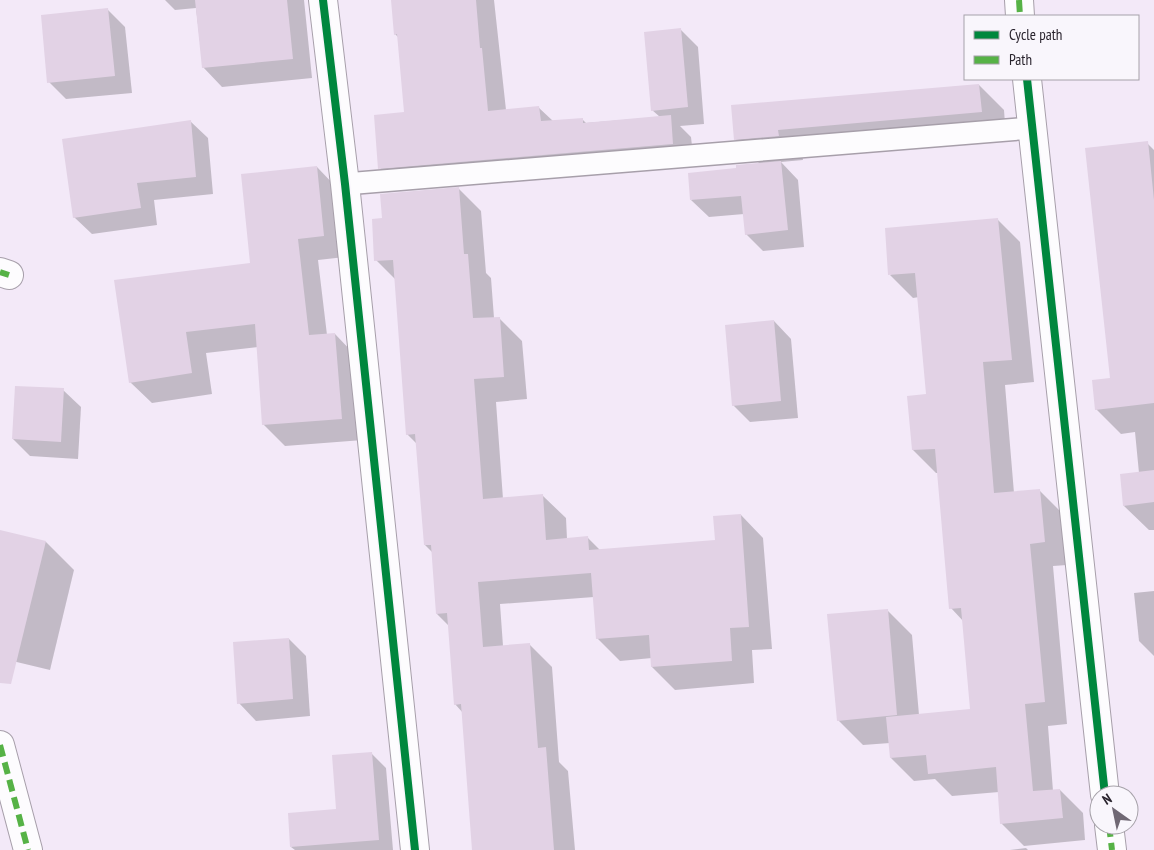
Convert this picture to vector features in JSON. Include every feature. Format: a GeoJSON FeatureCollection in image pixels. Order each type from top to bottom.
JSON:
{"type":"FeatureCollection","features":[{"type":"Feature","properties":{"kind":"street"},"geometry":{"type":"LineString","coordinates":[[323,0],[345,184],[415,850]]}},
{"type":"Feature","properties":{"kind":"street"},"geometry":{"type":"LineString","coordinates":[[1019,0],[1020,15]]}},
{"type":"Feature","properties":{"kind":"street"},"geometry":{"type":"LineString","coordinates":[[1027,80],[1105,785]]}},
{"type":"Feature","properties":{"kind":"street"},"geometry":{"type":"LineString","coordinates":[[0,745],[28,850]]}},
{"type":"Feature","properties":{"kind":"street"},"geometry":{"type":"LineString","coordinates":[[1110,835],[1112,850]]}},
{"type":"Feature","properties":{"kind":"lane"},"geometry":{"type":"LineString","coordinates":[[345,184],[1032,128]]}},
{"type":"Feature","properties":{"kind":"building"},"geometry":{"type":"Polygon","coordinates":[[[195,0],[287,0],[293,59],[202,68],[195,0]]]}},
{"type":"Feature","properties":{"kind":"building"},"geometry":{"type":"Polygon","coordinates":[[[391,0],[476,0],[488,111],[539,106],[541,121],[583,118],[583,123],[671,115],[673,144],[378,169],[374,115],[404,112],[397,34],[394,35],[391,0]]]}},
{"type":"Feature","properties":{"kind":"building"},"geometry":{"type":"Polygon","coordinates":[[[108,8],[115,76],[47,83],[41,15],[108,8]]]}},
{"type":"Feature","properties":{"kind":"building"},"geometry":{"type":"Polygon","coordinates":[[[681,28],[688,107],[651,111],[644,32],[681,28]]]}},
{"type":"Feature","properties":{"kind":"building"},"geometry":{"type":"Polygon","coordinates":[[[979,84],[982,112],[778,130],[779,136],[734,140],[731,105],[979,84]]]}},
{"type":"Feature","properties":{"kind":"building"},"geometry":{"type":"Polygon","coordinates":[[[191,120],[196,177],[137,183],[141,208],[73,218],[62,139],[191,120]]]}},
{"type":"Feature","properties":{"kind":"building"},"geometry":{"type":"Polygon","coordinates":[[[1148,141],[1154,200],[1154,403],[1095,410],[1092,380],[1110,378],[1085,148],[1148,141]]]}},
{"type":"Feature","properties":{"kind":"building"},"geometry":{"type":"Polygon","coordinates":[[[781,161],[788,230],[745,235],[741,196],[690,200],[688,173],[736,168],[736,165],[781,161]]]}},
{"type":"Feature","properties":{"kind":"building"},"geometry":{"type":"Polygon","coordinates":[[[317,166],[324,236],[298,239],[309,335],[335,333],[342,419],[262,425],[255,324],[186,332],[192,373],[129,383],[114,280],[250,263],[241,174],[317,166]]]}},
{"type":"Feature","properties":{"kind":"building"},"geometry":{"type":"Polygon","coordinates":[[[459,187],[464,254],[468,254],[473,318],[500,317],[504,377],[474,379],[483,499],[543,494],[546,540],[588,536],[589,550],[715,540],[713,516],[741,514],[749,627],[730,628],[732,661],[651,667],[649,635],[596,639],[591,573],[478,582],[483,647],[530,643],[538,748],[546,747],[554,850],[472,850],[461,704],[454,705],[447,613],[436,614],[431,545],[424,545],[415,434],[406,435],[393,260],[374,261],[372,219],[382,218],[380,194],[459,187]]]}},
{"type":"Feature","properties":{"kind":"building"},"geometry":{"type":"Polygon","coordinates":[[[998,218],[1012,360],[983,362],[994,493],[1040,489],[1045,542],[1030,544],[1045,702],[1025,704],[1033,791],[1060,789],[1063,818],[1000,824],[996,767],[928,774],[926,755],[890,758],[886,717],[970,709],[961,608],[949,609],[935,449],[912,450],[907,396],[926,394],[915,273],[888,275],[885,228],[998,218]]]}},
{"type":"Feature","properties":{"kind":"building"},"geometry":{"type":"Polygon","coordinates":[[[774,320],[781,401],[732,406],[725,325],[774,320]]]}},
{"type":"Feature","properties":{"kind":"building"},"geometry":{"type":"Polygon","coordinates":[[[15,386],[64,388],[61,442],[12,439],[15,386]]]}},
{"type":"Feature","properties":{"kind":"building"},"geometry":{"type":"Polygon","coordinates":[[[1154,470],[1154,502],[1123,506],[1120,474],[1154,470]]]}},
{"type":"Feature","properties":{"kind":"building"},"geometry":{"type":"Polygon","coordinates":[[[0,530],[46,541],[11,684],[0,683],[0,530]]]}},
{"type":"Feature","properties":{"kind":"building"},"geometry":{"type":"Polygon","coordinates":[[[888,609],[897,715],[837,721],[827,614],[888,609]]]}},
{"type":"Feature","properties":{"kind":"building"},"geometry":{"type":"Polygon","coordinates":[[[289,638],[293,699],[237,704],[233,642],[289,638]]]}},
{"type":"Feature","properties":{"kind":"building"},"geometry":{"type":"Polygon","coordinates":[[[372,752],[379,840],[290,847],[288,813],[336,809],[332,755],[372,752]]]}},
{"type":"Feature","properties":{"kind":"marked path"},"geometry":{"type":"LineString","coordinates":[[1019,0],[1020,15]]}},
{"type":"Feature","properties":{"kind":"marked path"},"geometry":{"type":"LineString","coordinates":[[0,272],[9,275]]}},
{"type":"Feature","properties":{"kind":"marked path"},"geometry":{"type":"LineString","coordinates":[[0,745],[28,850]]}},
{"type":"Feature","properties":{"kind":"marked path"},"geometry":{"type":"LineString","coordinates":[[1110,835],[1112,850]]}},
{"type":"Feature","properties":{"kind":"cycle path"},"geometry":{"type":"LineString","coordinates":[[323,0],[345,184],[415,850]]}},
{"type":"Feature","properties":{"kind":"cycle path"},"geometry":{"type":"LineString","coordinates":[[1027,80],[1104,785]]}}]}
